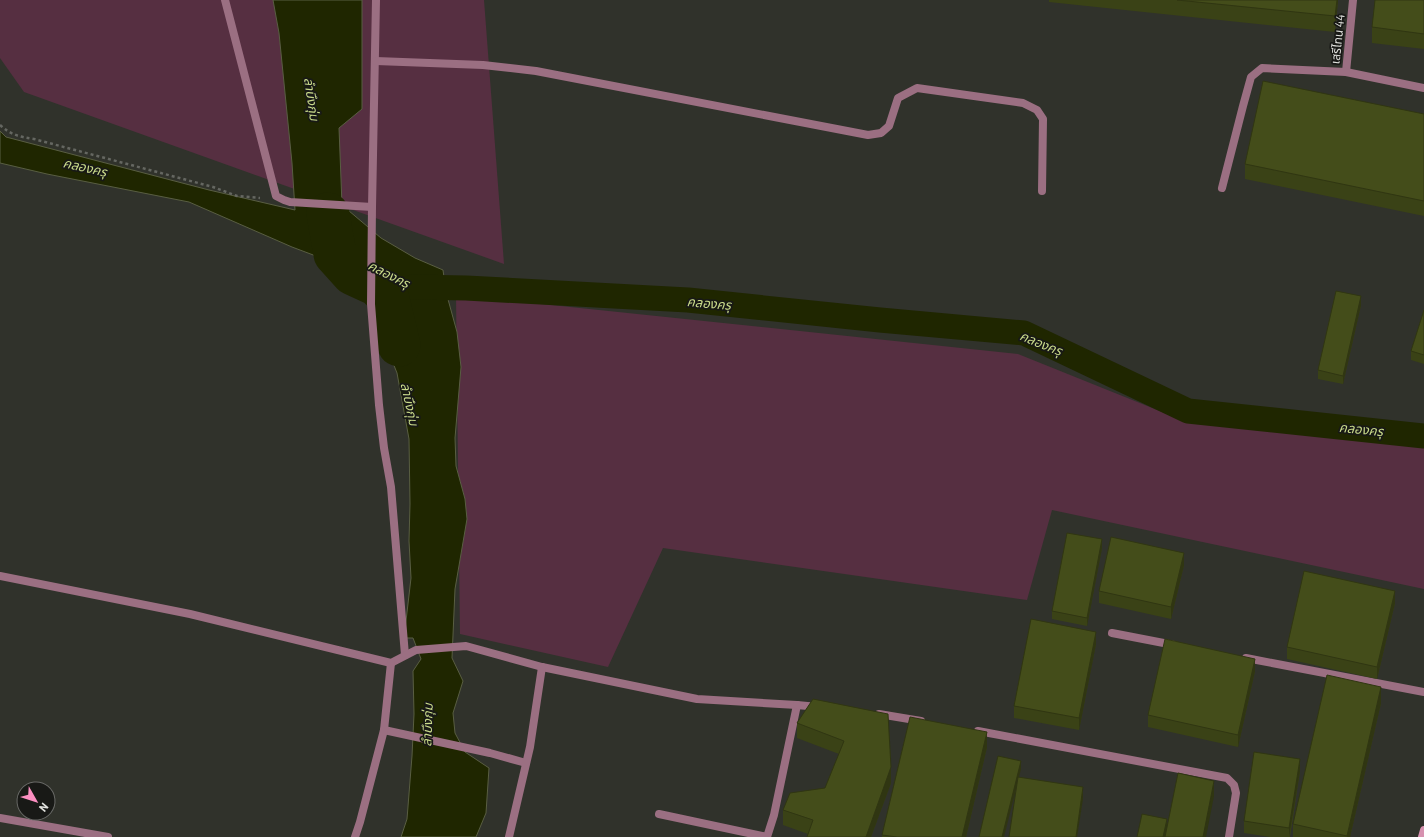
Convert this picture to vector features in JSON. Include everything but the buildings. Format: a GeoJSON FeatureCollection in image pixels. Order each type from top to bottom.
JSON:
{"type":"FeatureCollection","features":[{"type":"Feature","properties":{"kind":"main road"},"geometry":{"type":"LineString","coordinates":[[1422,837],[1424,830]]}},
{"type":"Feature","properties":{"kind":"street"},"geometry":{"type":"LineString","coordinates":[[225,0],[276,196],[290,202],[357,206],[372,211]]}},
{"type":"Feature","properties":{"kind":"street"},"geometry":{"type":"LineString","coordinates":[[376,0],[371,304],[379,405],[384,448],[392,487],[405,655]]}},
{"type":"Feature","properties":{"kind":"street","name":"เสรีไทน 44"},"geometry":{"type":"LineString","coordinates":[[1353,0],[1346,72],[1424,88]]}},
{"type":"Feature","properties":{"kind":"street"},"geometry":{"type":"LineString","coordinates":[[376,61],[483,66],[536,71],[868,135],[881,133],[889,126],[898,98],[917,88],[1023,103],[1037,110],[1043,119],[1042,190]]}},
{"type":"Feature","properties":{"kind":"street"},"geometry":{"type":"LineString","coordinates":[[1222,188],[1251,77],[1262,68],[1346,72]]}},
{"type":"Feature","properties":{"kind":"street"},"geometry":{"type":"LineString","coordinates":[[0,576],[190,614],[391,663],[416,650],[466,646],[542,667],[697,699],[827,708]]}},
{"type":"Feature","properties":{"kind":"street"},"geometry":{"type":"LineString","coordinates":[[1112,633],[1182,646]]}},
{"type":"Feature","properties":{"kind":"street"},"geometry":{"type":"LineString","coordinates":[[1237,656],[1424,692]]}},
{"type":"Feature","properties":{"kind":"street"},"geometry":{"type":"LineString","coordinates":[[355,837],[384,730],[391,663]]}},
{"type":"Feature","properties":{"kind":"street"},"geometry":{"type":"LineString","coordinates":[[510,837],[530,747],[542,667]]}},
{"type":"Feature","properties":{"kind":"street"},"geometry":{"type":"LineString","coordinates":[[659,814],[767,837],[774,815],[797,705]]}},
{"type":"Feature","properties":{"kind":"street"},"geometry":{"type":"LineString","coordinates":[[872,713],[932,723]]}},
{"type":"Feature","properties":{"kind":"street"},"geometry":{"type":"LineString","coordinates":[[384,730],[490,753],[526,764]]}},
{"type":"Feature","properties":{"kind":"street"},"geometry":{"type":"LineString","coordinates":[[970,730],[1227,778],[1234,786],[1236,793],[1229,837]]}},
{"type":"Feature","properties":{"kind":"street"},"geometry":{"type":"LineString","coordinates":[[0,818],[108,837]]}},
{"type":"Feature","properties":{"kind":"path"},"geometry":{"type":"LineString","coordinates":[[0,125],[15,136],[152,170],[213,187],[237,196],[262,198],[276,196]]}},
{"type":"Feature","properties":{"kind":"shaded area"},"geometry":{"type":"Polygon","coordinates":[[[0,0],[484,0],[504,264],[24,92],[0,58],[0,0]]]}},
{"type":"Feature","properties":{"kind":"shaded area"},"geometry":{"type":"Polygon","coordinates":[[[456,295],[1018,354],[1187,422],[1424,445],[1424,589],[1052,510],[1027,600],[663,548],[608,667],[460,634],[456,295]]]}},
{"type":"Feature","properties":{"kind":"water"},"geometry":{"type":"Polygon","coordinates":[[[273,0],[362,0],[362,109],[339,128],[342,205],[381,238],[415,258],[443,270],[446,292],[457,332],[461,367],[455,438],[456,466],[465,499],[467,519],[455,589],[452,658],[463,681],[453,713],[455,733],[465,752],[489,768],[486,813],[476,837],[401,837],[407,819],[412,756],[414,714],[413,671],[421,659],[413,638],[404,638],[411,578],[409,541],[409,439],[397,373],[385,343],[381,283],[361,273],[292,247],[189,202],[47,174],[0,163],[0,131],[6,137],[209,190],[295,210],[292,163],[279,33],[273,0]]]}},
{"type":"Feature","properties":{"kind":"waterway","name":"ลำบึงกุ่ม"},"geometry":{"type":"LineString","coordinates":[[328,214],[335,254],[353,274],[377,285],[387,295],[399,345]]}},
{"type":"Feature","properties":{"kind":"waterway","name":"คลองครุ"},"geometry":{"type":"LineString","coordinates":[[412,287],[466,288],[688,300],[1024,333],[1188,411],[1424,436]]}}]}
